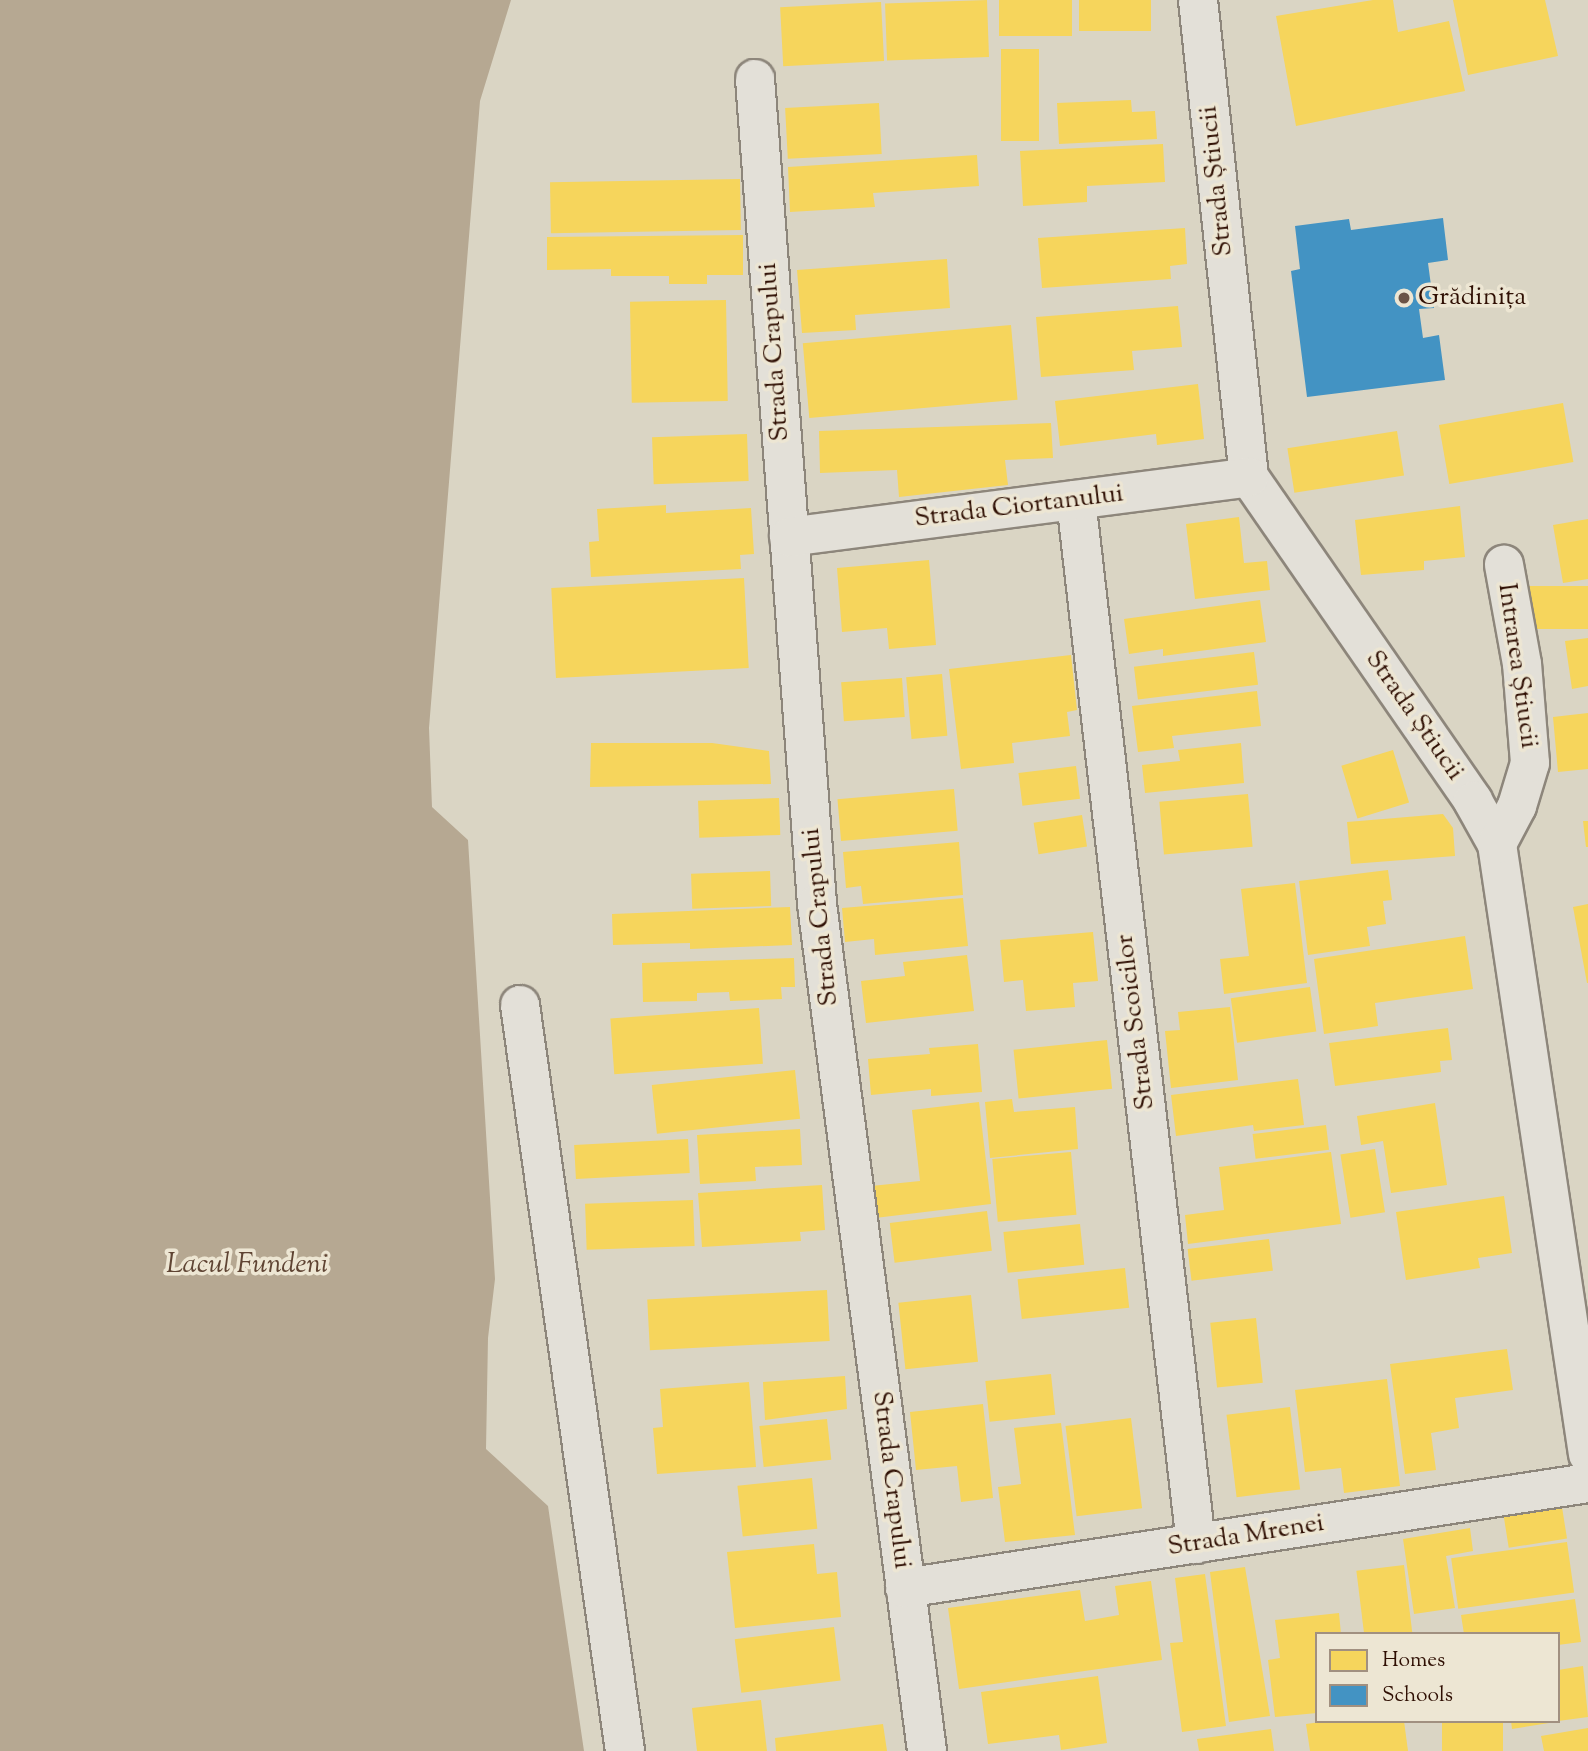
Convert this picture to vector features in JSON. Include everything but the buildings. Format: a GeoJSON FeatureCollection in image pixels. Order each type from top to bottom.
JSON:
{"type":"FeatureCollection","features":[{"type":"Feature","properties":{"kind":"street","name":"Strada Știucii"},"geometry":{"type":"LineString","coordinates":[[1198,0],[1250,477],[1473,801],[1497,844],[1588,1454]]}},
{"type":"Feature","properties":{"kind":"street","name":"Strada Crapului"},"geometry":{"type":"LineString","coordinates":[[755,79],[817,904],[928,1751]]}},
{"type":"Feature","properties":{"kind":"street","name":"Strada Ciortanului"},"geometry":{"type":"LineString","coordinates":[[789,537],[1250,477]]}},
{"type":"Feature","properties":{"kind":"street","name":"Strada Scoicilor"},"geometry":{"type":"LineString","coordinates":[[1076,500],[1196,1544]]}},
{"type":"Feature","properties":{"kind":"street","name":"Intrarea Știucii"},"geometry":{"type":"LineString","coordinates":[[1497,844],[1517,806],[1530,763],[1522,664],[1504,565]]}},
{"type":"Feature","properties":{"kind":"street"},"geometry":{"type":"LineString","coordinates":[[520,1005],[625,1751]]}},
{"type":"Feature","properties":{"kind":"street","name":"Strada Mrenei"},"geometry":{"type":"LineString","coordinates":[[905,1588],[1588,1483]]}},
{"type":"Feature","properties":{"kind":"water","name":"Lacul Fundeni"},"geometry":{"type":"Polygon","coordinates":[[[0,0],[511,0],[480,101],[429,728],[432,807],[468,840],[495,1279],[488,1338],[486,1449],[548,1506],[584,1751],[0,1751],[0,0]]]}},
{"type":"Feature","properties":{"kind":"place","name":"Grădinița"},"geometry":{"type":"Point","coordinates":[1404,298]}}]}
